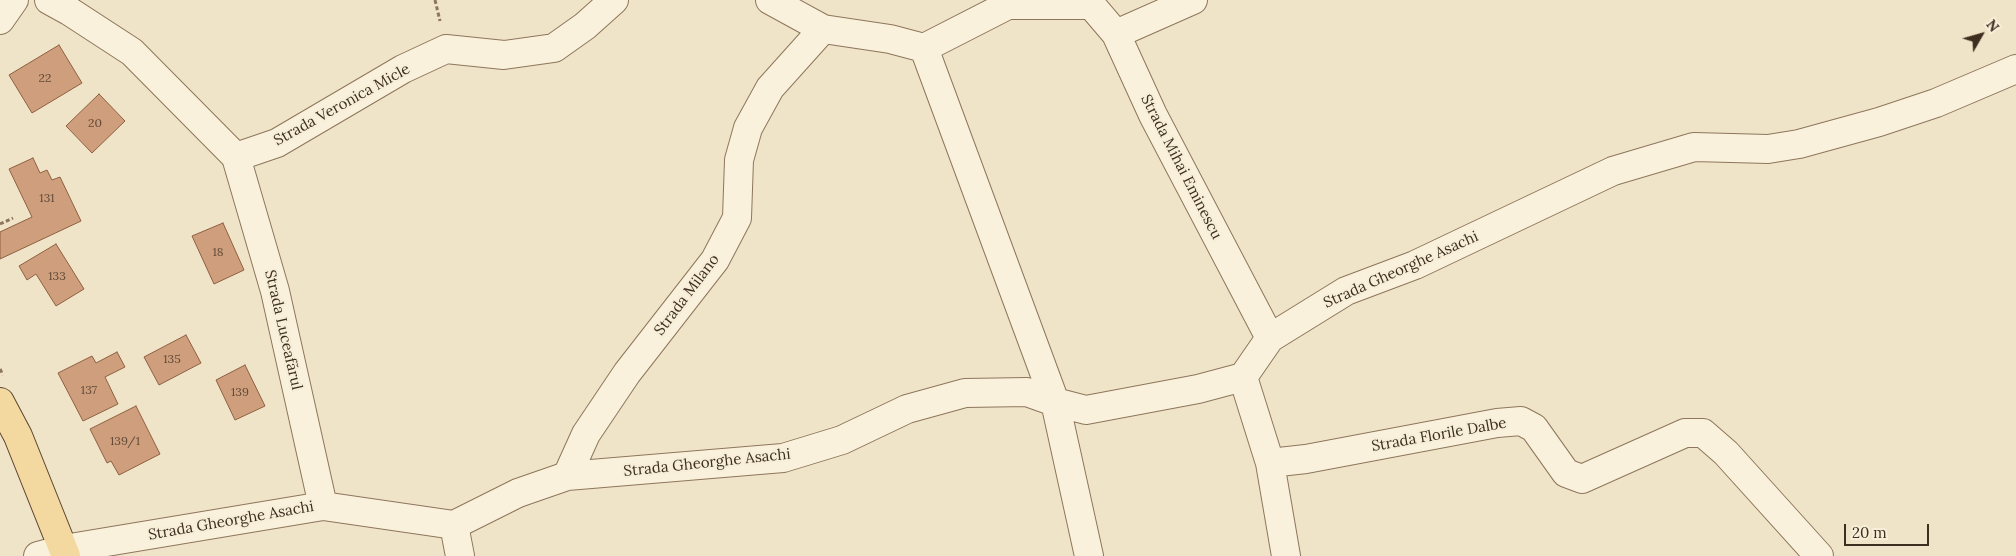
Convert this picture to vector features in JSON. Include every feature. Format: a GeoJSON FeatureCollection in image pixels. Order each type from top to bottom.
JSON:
{"type":"FeatureCollection","features":[{"type":"Feature","properties":{"kind":"main road"},"geometry":{"type":"LineString","coordinates":[[0,402],[18,436],[56,554]]}},
{"type":"Feature","properties":{"kind":"street"},"geometry":{"type":"LineString","coordinates":[[0,20],[14,0]]}},
{"type":"Feature","properties":{"kind":"street"},"geometry":{"type":"LineString","coordinates":[[49,0],[132,52],[236,157]]}},
{"type":"Feature","properties":{"kind":"street","name":"Strada Veronica Micle"},"geometry":{"type":"LineString","coordinates":[[236,157],[277,143],[403,69],[446,50],[504,55],[554,48],[584,26],[614,0]]}},
{"type":"Feature","properties":{"kind":"street"},"geometry":{"type":"LineString","coordinates":[[770,0],[823,29],[890,39],[924,48],[1010,3],[1089,3]]}},
{"type":"Feature","properties":{"kind":"street"},"geometry":{"type":"LineString","coordinates":[[1116,34],[1193,0]]}},
{"type":"Feature","properties":{"kind":"street","name":"Strada Mihai Eminescu"},"geometry":{"type":"LineString","coordinates":[[1089,3],[1116,34],[1153,115],[1270,338]]}},
{"type":"Feature","properties":{"kind":"street","name":"Strada Milano"},"geometry":{"type":"LineString","coordinates":[[567,476],[586,434],[622,381],[715,260],[737,218],[739,160],[748,128],[770,88],[823,29]]}},
{"type":"Feature","properties":{"kind":"street"},"geometry":{"type":"LineString","coordinates":[[924,48],[1055,402],[1089,556]]}},
{"type":"Feature","properties":{"kind":"street","name":"Strada Gheorghe Asachi"},"geometry":{"type":"LineString","coordinates":[[56,554],[323,506],[454,525],[518,493],[567,476],[783,458],[842,440],[907,409],[965,394],[1027,392],[1086,410],[1198,389],[1243,377],[1270,338],[1346,292],[1415,265],[1613,171],[1694,147],[1768,149],[1799,144],[1880,122],[1926,106],[2016,69]]}},
{"type":"Feature","properties":{"kind":"street","name":"Strada Luceafărul"},"geometry":{"type":"LineString","coordinates":[[236,157],[275,291],[323,506]]}},
{"type":"Feature","properties":{"kind":"street"},"geometry":{"type":"LineString","coordinates":[[1243,377],[1270,462],[1286,556]]}},
{"type":"Feature","properties":{"kind":"street","name":"Strada Florile Dalbe"},"geometry":{"type":"LineString","coordinates":[[1270,462],[1306,459],[1498,423],[1521,421],[1534,428],[1566,473],[1582,479],[1685,433],[1703,433],[1726,452],[1819,556]]}},
{"type":"Feature","properties":{"kind":"street"},"geometry":{"type":"LineString","coordinates":[[454,525],[460,556]]}},
{"type":"Feature","properties":{"kind":"path"},"geometry":{"type":"LineString","coordinates":[[0,224],[12,218]]}},
{"type":"Feature","properties":{"kind":"building"},"geometry":{"type":"Polygon","coordinates":[[[59,45],[82,83],[32,113],[9,75],[59,45]]]}},
{"type":"Feature","properties":{"kind":"building"},"geometry":{"type":"Polygon","coordinates":[[[99,94],[125,121],[92,153],[66,126],[99,94]]]}},
{"type":"Feature","properties":{"kind":"building"},"geometry":{"type":"Polygon","coordinates":[[[33,158],[40,173],[47,170],[52,180],[60,177],[81,221],[0,259],[0,232],[32,217],[9,169],[33,158]]]}},
{"type":"Feature","properties":{"kind":"building"},"geometry":{"type":"Polygon","coordinates":[[[223,223],[244,270],[214,284],[192,236],[223,223]]]}},
{"type":"Feature","properties":{"kind":"building"},"geometry":{"type":"Polygon","coordinates":[[[56,244],[84,289],[56,306],[36,274],[27,280],[19,266],[56,244]]]}},
{"type":"Feature","properties":{"kind":"building"},"geometry":{"type":"Polygon","coordinates":[[[186,335],[201,363],[159,385],[144,357],[186,335]]]}},
{"type":"Feature","properties":{"kind":"building"},"geometry":{"type":"Polygon","coordinates":[[[117,352],[125,367],[105,377],[118,404],[83,421],[58,373],[92,356],[96,363],[117,352]]]}},
{"type":"Feature","properties":{"kind":"building"},"geometry":{"type":"Polygon","coordinates":[[[245,365],[265,406],[235,420],[216,380],[245,365]]]}},
{"type":"Feature","properties":{"kind":"building"},"geometry":{"type":"Polygon","coordinates":[[[136,406],[160,454],[119,475],[111,461],[107,463],[90,429],[136,406]]]}}]}
